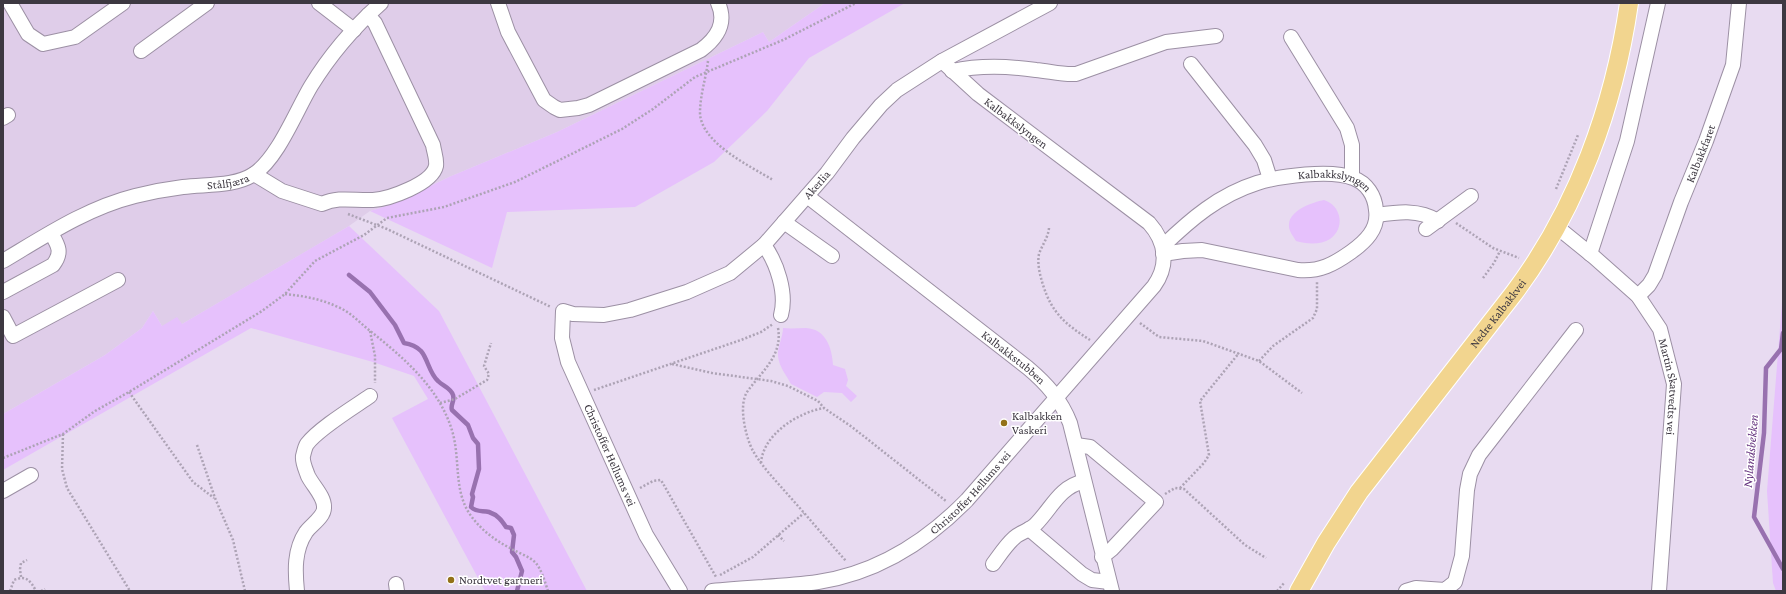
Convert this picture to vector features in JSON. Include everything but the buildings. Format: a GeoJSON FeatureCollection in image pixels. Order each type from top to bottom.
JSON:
{"type":"FeatureCollection","features":[{"type":"Feature","properties":{"kind":"main road","name":"Nedre Kalbakkvei"},"geometry":{"type":"LineString","coordinates":[[1293,585],[1326,543],[1359,492],[1518,288],[1557,227],[1585,165],[1605,109],[1622,44],[1629,3]]}},
{"type":"Feature","properties":{"kind":"street"},"geometry":{"type":"LineString","coordinates":[[10,3],[28,34],[43,44],[75,37],[123,3]]}},
{"type":"Feature","properties":{"kind":"street"},"geometry":{"type":"LineString","coordinates":[[141,52],[207,3]]}},
{"type":"Feature","properties":{"kind":"street"},"geometry":{"type":"LineString","coordinates":[[319,3],[354,30]]}},
{"type":"Feature","properties":{"kind":"street","name":"Stålfjæra"},"geometry":{"type":"LineString","coordinates":[[3,261],[51,232],[98,208],[135,196],[166,189],[237,181],[254,174],[276,150],[322,70],[354,30],[381,3]]}},
{"type":"Feature","properties":{"kind":"street"},"geometry":{"type":"LineString","coordinates":[[498,3],[508,32],[544,100],[554,108],[560,110],[589,105],[693,54],[708,44],[719,31],[722,23],[721,8],[718,3]]}},
{"type":"Feature","properties":{"kind":"street","name":"Akerlia"},"geometry":{"type":"LineString","coordinates":[[562,311],[588,315],[614,313],[703,287],[730,273],[764,245],[807,196],[881,105],[911,80],[942,61],[1050,3]]}},
{"type":"Feature","properties":{"kind":"street"},"geometry":{"type":"LineString","coordinates":[[1590,254],[1628,141],[1658,3]]}},
{"type":"Feature","properties":{"kind":"street","name":"Kalbakkfaret"},"geometry":{"type":"LineString","coordinates":[[1638,296],[1649,285],[1655,274],[1681,202],[1706,141],[1733,65],[1739,3]]}},
{"type":"Feature","properties":{"kind":"street"},"geometry":{"type":"LineString","coordinates":[[254,174],[282,191],[322,204],[331,200],[374,200],[388,198],[424,181],[430,176],[436,167],[433,145],[375,23],[368,15]]}},
{"type":"Feature","properties":{"kind":"street"},"geometry":{"type":"LineString","coordinates":[[952,71],[978,67],[1018,67],[1062,74],[1076,74],[1166,42],[1216,36]]}},
{"type":"Feature","properties":{"kind":"street"},"geometry":{"type":"LineString","coordinates":[[1291,38],[1347,128],[1352,145],[1352,177]]}},
{"type":"Feature","properties":{"kind":"street","name":"Kalbakkslyngen"},"geometry":{"type":"LineString","coordinates":[[942,61],[978,94],[1145,220],[1156,230],[1163,250]]}},
{"type":"Feature","properties":{"kind":"street"},"geometry":{"type":"LineString","coordinates":[[1191,64],[1255,145],[1264,160],[1270,179]]}},
{"type":"Feature","properties":{"kind":"street","name":"Kalbakkslyngen"},"geometry":{"type":"LineString","coordinates":[[1309,174],[1352,177],[1361,183],[1371,193],[1374,200],[1377,215],[1375,225],[1371,233],[1359,246],[1331,265],[1315,270],[1298,270],[1202,250],[1163,250],[1190,220],[1212,204],[1241,189],[1270,179],[1309,174]]}},
{"type":"Feature","properties":{"kind":"street","name":"Kalbakkstubben"},"geometry":{"type":"LineString","coordinates":[[807,196],[1028,368],[1044,382],[1057,397],[1070,423],[1110,587]]}},
{"type":"Feature","properties":{"kind":"street"},"geometry":{"type":"LineString","coordinates":[[1377,215],[1416,212],[1430,216],[1438,221],[1471,196]]}},
{"type":"Feature","properties":{"kind":"street"},"geometry":{"type":"LineString","coordinates":[[784,222],[832,256]]}},
{"type":"Feature","properties":{"kind":"street","name":"Martin Skatvedts vei"},"geometry":{"type":"LineString","coordinates":[[1557,227],[1638,296],[1660,329],[1674,384],[1659,591]]}},
{"type":"Feature","properties":{"kind":"street"},"geometry":{"type":"LineString","coordinates":[[3,292],[53,265],[59,257],[59,250],[51,232]]}},
{"type":"Feature","properties":{"kind":"street"},"geometry":{"type":"LineString","coordinates":[[764,245],[775,264],[783,295],[784,307],[781,315]]}},
{"type":"Feature","properties":{"kind":"street","name":"Christoffer Hellums vei"},"geometry":{"type":"LineString","coordinates":[[717,590],[806,584],[835,578],[887,561],[934,531],[957,510],[1159,279],[1163,266],[1163,250]]}},
{"type":"Feature","properties":{"kind":"street"},"geometry":{"type":"LineString","coordinates":[[3,317],[13,336],[118,280]]}},
{"type":"Feature","properties":{"kind":"street","name":"Christoffer Hellums vei"},"geometry":{"type":"LineString","coordinates":[[562,311],[561,328],[564,350],[582,394],[646,535],[680,591]]}},
{"type":"Feature","properties":{"kind":"street"},"geometry":{"type":"LineString","coordinates":[[1406,591],[1416,588],[1437,591],[1445,590],[1455,582],[1462,556],[1467,490],[1470,474],[1479,455],[1576,330]]}},
{"type":"Feature","properties":{"kind":"street"},"geometry":{"type":"LineString","coordinates":[[298,591],[295,576],[296,558],[300,542],[307,531],[323,513],[324,509],[323,501],[308,477],[304,464],[303,457],[307,445],[317,434],[370,396]]}},
{"type":"Feature","properties":{"kind":"street"},"geometry":{"type":"LineString","coordinates":[[1076,445],[1090,447],[1156,502],[1112,549],[1102,557]]}},
{"type":"Feature","properties":{"kind":"street"},"geometry":{"type":"LineString","coordinates":[[3,491],[31,475]]}},
{"type":"Feature","properties":{"kind":"street"},"geometry":{"type":"LineString","coordinates":[[992,564],[1014,538],[1036,523],[1062,491],[1070,485],[1084,480]]}},
{"type":"Feature","properties":{"kind":"street"},"geometry":{"type":"LineString","coordinates":[[1029,529],[1082,574],[1092,580],[1110,587]]}},
{"type":"Feature","properties":{"kind":"path"},"geometry":{"type":"LineString","coordinates":[[3,458],[63,434],[95,411],[262,311],[285,294],[315,261],[364,235],[376,225],[393,216],[444,207],[515,182],[622,129],[653,109],[686,82],[707,71],[733,62],[794,35],[856,3]]}},
{"type":"Feature","properties":{"kind":"path"},"geometry":{"type":"LineString","coordinates":[[708,44],[709,58],[700,112],[703,127],[713,140],[722,147],[772,180]]}},
{"type":"Feature","properties":{"kind":"path"},"geometry":{"type":"LineString","coordinates":[[1553,195],[1579,132]]}},
{"type":"Feature","properties":{"kind":"path"},"geometry":{"type":"LineString","coordinates":[[322,204],[376,225],[510,289],[562,311]]}},
{"type":"Feature","properties":{"kind":"path"},"geometry":{"type":"LineString","coordinates":[[1438,221],[1458,226],[1500,251],[1519,259]]}},
{"type":"Feature","properties":{"kind":"path"},"geometry":{"type":"LineString","coordinates":[[1049,228],[1048,238],[1040,254],[1039,262],[1040,277],[1049,303],[1060,317],[1074,329],[1101,347]]}},
{"type":"Feature","properties":{"kind":"path"},"geometry":{"type":"LineString","coordinates":[[1483,278],[1494,263],[1500,251]]}},
{"type":"Feature","properties":{"kind":"path"},"geometry":{"type":"LineString","coordinates":[[1515,264],[1523,252]]}},
{"type":"Feature","properties":{"kind":"path"},"geometry":{"type":"LineString","coordinates":[[1259,361],[1273,346],[1292,334],[1315,315],[1318,296],[1315,270]]}},
{"type":"Feature","properties":{"kind":"path"},"geometry":{"type":"LineString","coordinates":[[285,294],[305,296],[338,307],[394,349],[417,372],[431,388],[440,403],[453,434],[459,490],[476,523],[498,541],[526,556],[537,565],[548,591]]}},
{"type":"Feature","properties":{"kind":"path"},"geometry":{"type":"LineString","coordinates":[[1129,313],[1149,331],[1159,337],[1203,341],[1259,361],[1302,393]]}},
{"type":"Feature","properties":{"kind":"path"},"geometry":{"type":"LineString","coordinates":[[582,394],[761,332],[776,322],[778,332],[776,350],[768,368],[744,398],[744,412],[748,439],[761,463],[856,572]]}},
{"type":"Feature","properties":{"kind":"path"},"geometry":{"type":"LineString","coordinates":[[370,331],[376,368],[374,388],[370,396]]}},
{"type":"Feature","properties":{"kind":"path"},"geometry":{"type":"LineString","coordinates":[[440,403],[462,396],[488,379],[489,374],[484,366],[491,343]]}},
{"type":"Feature","properties":{"kind":"path"},"geometry":{"type":"LineString","coordinates":[[1156,502],[1169,491],[1180,488],[1204,463],[1209,455],[1200,401],[1239,353]]}},
{"type":"Feature","properties":{"kind":"path"},"geometry":{"type":"LineString","coordinates":[[672,364],[712,373],[781,383],[818,400],[824,408],[852,427],[957,510]]}},
{"type":"Feature","properties":{"kind":"path"},"geometry":{"type":"LineString","coordinates":[[129,392],[193,482],[215,498]]}},
{"type":"Feature","properties":{"kind":"path"},"geometry":{"type":"LineString","coordinates":[[761,463],[765,447],[780,431],[801,415],[824,408]]}},
{"type":"Feature","properties":{"kind":"path"},"geometry":{"type":"LineString","coordinates":[[63,434],[62,469],[67,488],[130,591]]}},
{"type":"Feature","properties":{"kind":"path"},"geometry":{"type":"LineString","coordinates":[[197,445],[215,498],[233,540],[245,591]]}},
{"type":"Feature","properties":{"kind":"path"},"geometry":{"type":"LineString","coordinates":[[627,494],[653,480],[661,480],[717,577],[717,590]]}},
{"type":"Feature","properties":{"kind":"path"},"geometry":{"type":"LineString","coordinates":[[1180,488],[1192,496],[1245,545],[1266,558]]}},
{"type":"Feature","properties":{"kind":"path"},"geometry":{"type":"LineString","coordinates":[[717,577],[753,557],[804,513]]}},
{"type":"Feature","properties":{"kind":"path"},"geometry":{"type":"LineString","coordinates":[[778,535],[784,542]]}},
{"type":"Feature","properties":{"kind":"path"},"geometry":{"type":"LineString","coordinates":[[21,577],[21,563],[27,560]]}},
{"type":"Feature","properties":{"kind":"path"},"geometry":{"type":"LineString","coordinates":[[10,591],[14,580],[21,577],[27,579],[36,591]]}},
{"type":"Feature","properties":{"kind":"path"},"geometry":{"type":"LineString","coordinates":[[1277,591],[1293,585]]}},
{"type":"Feature","properties":{"kind":"path"},"geometry":{"type":"LineString","coordinates":[[41,591],[45,588]]}},
{"type":"Feature","properties":{"kind":"shaded area"},"geometry":{"type":"Polygon","coordinates":[[[3,3],[825,3],[769,42],[763,32],[557,132],[449,177],[393,204],[370,211],[349,226],[182,324],[162,326],[153,311],[142,328],[105,355],[3,414],[3,3]]]}},
{"type":"Feature","properties":{"kind":"shaded area"},"geometry":{"type":"Polygon","coordinates":[[[825,3],[905,3],[809,58],[767,111],[714,162],[635,207],[507,212],[492,268],[370,211],[393,204],[449,177],[557,132],[763,32],[769,42],[825,3]]]}},
{"type":"Feature","properties":{"kind":"shaded area"},"geometry":{"type":"Polygon","coordinates":[[[1324,200],[1330,203],[1338,212],[1340,223],[1335,234],[1330,239],[1318,243],[1304,243],[1296,241],[1289,228],[1290,219],[1298,211],[1308,205],[1324,200]]]}},
{"type":"Feature","properties":{"kind":"shaded area"},"geometry":{"type":"Polygon","coordinates":[[[349,226],[439,311],[587,591],[485,591],[392,418],[428,399],[414,376],[373,362],[251,328],[3,470],[3,414],[105,355],[142,328],[153,311],[162,326],[177,317],[182,324],[349,226]]]}},
{"type":"Feature","properties":{"kind":"shaded area"},"geometry":{"type":"Polygon","coordinates":[[[1783,290],[1783,591],[1776,591],[1773,583],[1767,491],[1783,290]]]}},
{"type":"Feature","properties":{"kind":"shaded area"},"geometry":{"type":"Polygon","coordinates":[[[783,328],[813,329],[819,332],[827,340],[833,365],[845,369],[848,380],[846,386],[857,396],[851,402],[842,393],[824,392],[817,397],[791,384],[781,368],[778,356],[783,328]]]}},
{"type":"Feature","properties":{"kind":"waterway"},"geometry":{"type":"LineString","coordinates":[[349,275],[370,292],[395,325],[404,343],[409,344],[421,351],[435,378],[452,393],[452,410],[468,425],[473,438],[478,444],[479,469],[472,494],[473,497],[471,507],[476,510],[492,513],[499,518],[506,527],[511,528],[514,535],[512,552],[516,557],[522,571],[517,591]]}},
{"type":"Feature","properties":{"kind":"waterway","name":"Nylandsbekken"},"geometry":{"type":"LineString","coordinates":[[1783,333],[1781,349],[1766,368],[1764,433],[1754,517],[1783,569]]}},
{"type":"Feature","properties":{"kind":"place","name":"Kalbakken Vaskeri"},"geometry":{"type":"Point","coordinates":[1004,423]}},
{"type":"Feature","properties":{"kind":"place","name":"Nordtvet gartneri"},"geometry":{"type":"Point","coordinates":[451,580]}}]}
